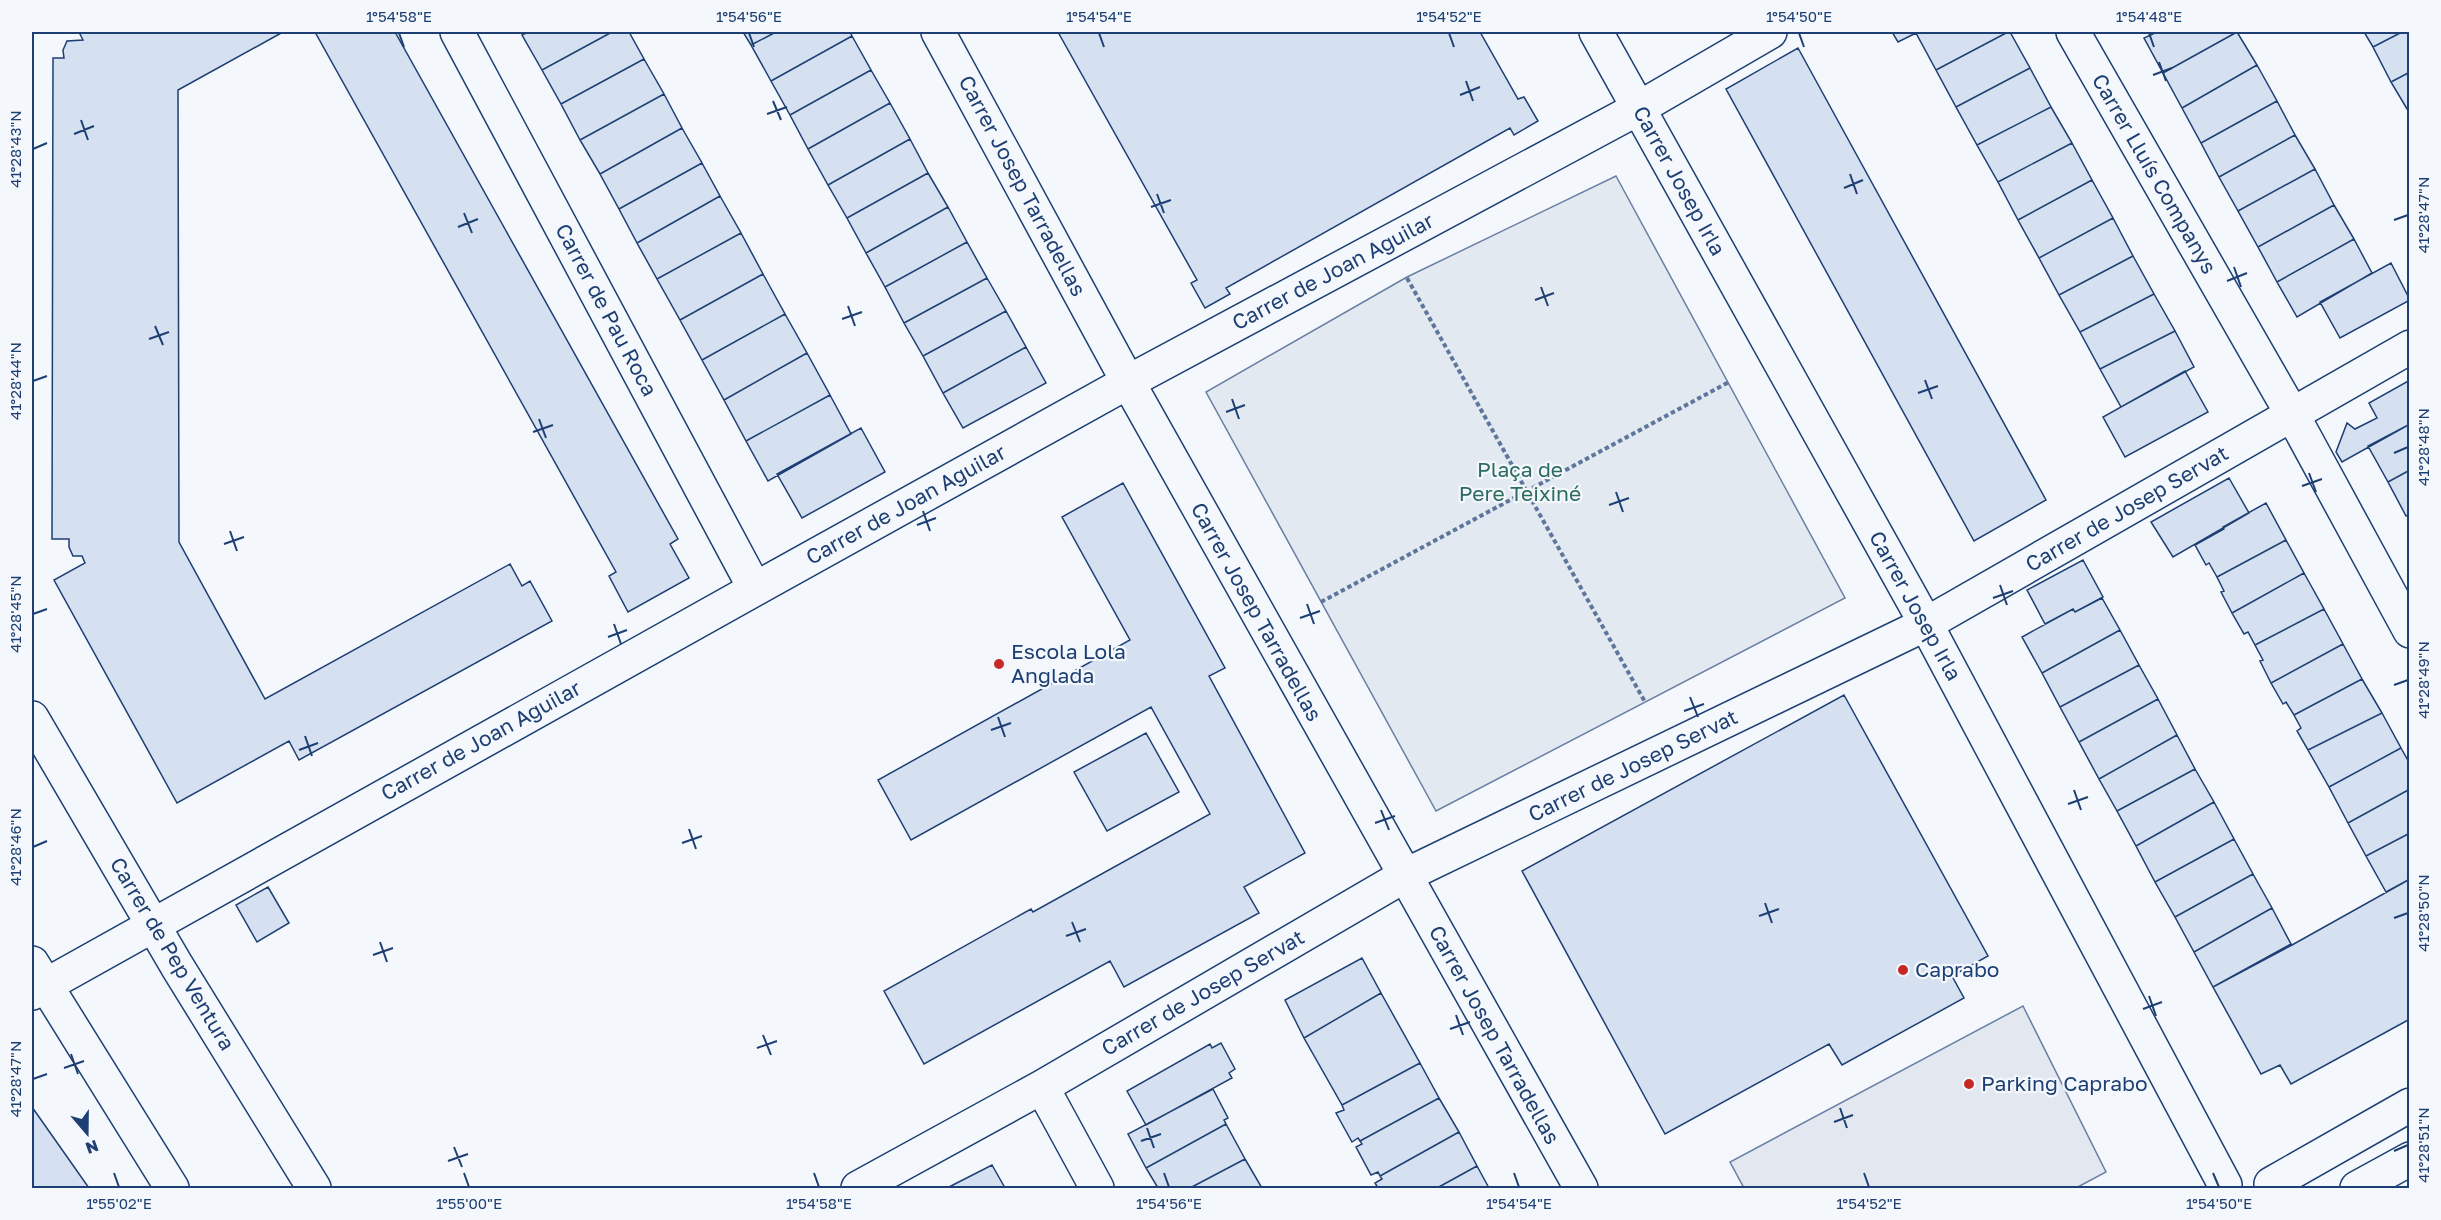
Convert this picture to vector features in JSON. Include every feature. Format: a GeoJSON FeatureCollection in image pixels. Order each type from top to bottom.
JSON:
{"type":"FeatureCollection","features":[{"type":"Feature","properties":{"kind":"street","name":"Carrer de Pau Roca"},"geometry":{"type":"LineString","coordinates":[[457,32],[755,588]]}},
{"type":"Feature","properties":{"kind":"street","name":"Carrer Josep Tarradellas"},"geometry":{"type":"LineString","coordinates":[[938,32],[1128,382],[1581,1188]]}},
{"type":"Feature","properties":{"kind":"street","name":"Carrer Josep Irla"},"geometry":{"type":"LineString","coordinates":[[1596,32],[1926,624],[2223,1187]]}},
{"type":"Feature","properties":{"kind":"street","name":"Carrer de Joan Aguilar"},"geometry":{"type":"LineString","coordinates":[[36,980],[153,923],[1128,382],[1639,108],[1770,32]]}},
{"type":"Feature","properties":{"kind":"street","name":"Carrer Lluís Companys"},"geometry":{"type":"LineString","coordinates":[[2073,32],[2292,414],[2409,631]]}},
{"type":"Feature","properties":{"kind":"street","name":"Carrer de Josep Servat"},"geometry":{"type":"LineString","coordinates":[[858,1188],[1042,1087],[1404,876],[1926,624],[2409,347]]}},
{"type":"Feature","properties":{"kind":"street","name":"Carrer de Pep Ventura"},"geometry":{"type":"LineString","coordinates":[[32,718],[314,1188]]}},
{"type":"Feature","properties":{"kind":"street"},"geometry":{"type":"LineString","coordinates":[[36,980],[172,1188]]}},
{"type":"Feature","properties":{"kind":"street"},"geometry":{"type":"LineString","coordinates":[[1042,1087],[1097,1188]]}},
{"type":"Feature","properties":{"kind":"street"},"geometry":{"type":"LineString","coordinates":[[2223,1187],[2240,1179],[2256,1179],[2274,1186],[2409,1105]]}},
{"type":"Feature","properties":{"kind":"street"},"geometry":{"type":"LineString","coordinates":[[2356,1188],[2409,1159]]}},
{"type":"Feature","properties":{"kind":"path"},"geometry":{"type":"LineString","coordinates":[[1407,278],[1644,702]]}},
{"type":"Feature","properties":{"kind":"path"},"geometry":{"type":"LineString","coordinates":[[1322,602],[1728,382]]}},
{"type":"Feature","properties":{"kind":"green space","name":"Plaça de Pere Teixiné"},"geometry":{"type":"Polygon","coordinates":[[[1616,176],[1845,598],[1436,811],[1206,392],[1407,277],[1616,176]]]}},
{"type":"Feature","properties":{"kind":"shaded area","name":"Parking Caprabo"},"geometry":{"type":"Polygon","coordinates":[[[2023,1006],[2106,1172],[2076,1188],[1744,1188],[1730,1162],[2023,1006]]]}},
{"type":"Feature","properties":{"kind":"building"},"geometry":{"type":"Polygon","coordinates":[[[79,32],[283,32],[178,90],[179,542],[265,699],[510,564],[522,586],[530,581],[552,621],[299,760],[289,741],[177,803],[54,580],[85,563],[82,556],[73,556],[69,547],[69,539],[52,539],[53,58],[64,58],[63,50],[67,41],[83,40],[79,32]]]}},
{"type":"Feature","properties":{"kind":"building"},"geometry":{"type":"Polygon","coordinates":[[[315,32],[395,32],[678,539],[670,544],[689,578],[628,612],[609,576],[616,572],[315,32]]]}},
{"type":"Feature","properties":{"kind":"building"},"geometry":{"type":"Polygon","coordinates":[[[528,32],[612,32],[542,70],[522,35],[528,32]]]}},
{"type":"Feature","properties":{"kind":"building"},"geometry":{"type":"Polygon","coordinates":[[[612,32],[629,32],[644,59],[561,104],[542,70],[612,32]]]}},
{"type":"Feature","properties":{"kind":"building"},"geometry":{"type":"Polygon","coordinates":[[[743,32],[776,32],[751,45],[743,32]]]}},
{"type":"Feature","properties":{"kind":"building"},"geometry":{"type":"Polygon","coordinates":[[[776,32],[850,32],[852,36],[771,81],[751,45],[776,32]]]}},
{"type":"Feature","properties":{"kind":"building"},"geometry":{"type":"Polygon","coordinates":[[[1058,32],[1480,32],[1518,99],[1524,97],[1538,121],[1514,135],[1510,128],[1226,288],[1230,294],[1205,308],[1191,283],[1197,280],[1058,32]]]}},
{"type":"Feature","properties":{"kind":"building"},"geometry":{"type":"Polygon","coordinates":[[[1892,32],[1918,32],[1898,42],[1892,32]]]}},
{"type":"Feature","properties":{"kind":"building"},"geometry":{"type":"Polygon","coordinates":[[[2008,32],[1936,70],[1916,33],[2008,32]]]}},
{"type":"Feature","properties":{"kind":"building"},"geometry":{"type":"Polygon","coordinates":[[[2008,32],[2030,68],[1956,107],[1936,70],[2008,32]]]}},
{"type":"Feature","properties":{"kind":"building"},"geometry":{"type":"Polygon","coordinates":[[[2157,32],[2237,32],[2163,73],[2144,38],[2157,32]]]}},
{"type":"Feature","properties":{"kind":"building"},"geometry":{"type":"Polygon","coordinates":[[[2237,32],[2257,65],[2182,108],[2163,73],[2237,32]]]}},
{"type":"Feature","properties":{"kind":"building"},"geometry":{"type":"Polygon","coordinates":[[[2364,32],[2402,32],[2373,47],[2364,32]]]}},
{"type":"Feature","properties":{"kind":"building"},"geometry":{"type":"Polygon","coordinates":[[[2402,32],[2410,32],[2410,72],[2391,82],[2373,47],[2402,32]]]}},
{"type":"Feature","properties":{"kind":"building"},"geometry":{"type":"Polygon","coordinates":[[[852,36],[871,70],[790,115],[771,81],[852,36]]]}},
{"type":"Feature","properties":{"kind":"building"},"geometry":{"type":"Polygon","coordinates":[[[1798,48],[2046,500],[1974,541],[1726,89],[1798,48]]]}},
{"type":"Feature","properties":{"kind":"building"},"geometry":{"type":"Polygon","coordinates":[[[644,59],[664,94],[580,140],[561,104],[644,59]]]}},
{"type":"Feature","properties":{"kind":"building"},"geometry":{"type":"Polygon","coordinates":[[[2257,65],[2277,101],[2201,143],[2182,108],[2257,65]]]}},
{"type":"Feature","properties":{"kind":"building"},"geometry":{"type":"Polygon","coordinates":[[[2030,68],[2051,107],[1977,145],[1956,107],[2030,68]]]}},
{"type":"Feature","properties":{"kind":"building"},"geometry":{"type":"Polygon","coordinates":[[[871,70],[890,103],[808,149],[790,115],[871,70]]]}},
{"type":"Feature","properties":{"kind":"building"},"geometry":{"type":"Polygon","coordinates":[[[2410,72],[2410,114],[2391,82],[2410,72]]]}},
{"type":"Feature","properties":{"kind":"building"},"geometry":{"type":"Polygon","coordinates":[[[664,94],[682,128],[600,174],[580,140],[664,94]]]}},
{"type":"Feature","properties":{"kind":"building"},"geometry":{"type":"Polygon","coordinates":[[[2277,101],[2295,135],[2219,177],[2201,143],[2277,101]]]}},
{"type":"Feature","properties":{"kind":"building"},"geometry":{"type":"Polygon","coordinates":[[[890,103],[910,139],[828,185],[808,149],[890,103]]]}},
{"type":"Feature","properties":{"kind":"building"},"geometry":{"type":"Polygon","coordinates":[[[2051,107],[2072,143],[1998,182],[1977,145],[2051,107]]]}},
{"type":"Feature","properties":{"kind":"building"},"geometry":{"type":"Polygon","coordinates":[[[682,128],[702,163],[619,209],[600,174],[682,128]]]}},
{"type":"Feature","properties":{"kind":"building"},"geometry":{"type":"Polygon","coordinates":[[[2295,135],[2315,169],[2238,211],[2219,177],[2295,135]]]}},
{"type":"Feature","properties":{"kind":"building"},"geometry":{"type":"Polygon","coordinates":[[[910,139],[928,173],[847,218],[828,185],[910,139]]]}},
{"type":"Feature","properties":{"kind":"building"},"geometry":{"type":"Polygon","coordinates":[[[2072,143],[2092,180],[2018,220],[1998,182],[2072,143]]]}},
{"type":"Feature","properties":{"kind":"building"},"geometry":{"type":"Polygon","coordinates":[[[702,163],[720,196],[637,243],[619,209],[702,163]]]}},
{"type":"Feature","properties":{"kind":"building"},"geometry":{"type":"Polygon","coordinates":[[[2315,169],[2334,205],[2258,247],[2238,211],[2315,169]]]}},
{"type":"Feature","properties":{"kind":"building"},"geometry":{"type":"Polygon","coordinates":[[[928,173],[948,207],[866,253],[847,218],[928,173]]]}},
{"type":"Feature","properties":{"kind":"building"},"geometry":{"type":"Polygon","coordinates":[[[2092,180],[2113,218],[2039,258],[2018,220],[2092,180]]]}},
{"type":"Feature","properties":{"kind":"building"},"geometry":{"type":"Polygon","coordinates":[[[720,196],[741,233],[657,279],[637,243],[720,196]]]}},
{"type":"Feature","properties":{"kind":"building"},"geometry":{"type":"Polygon","coordinates":[[[2334,205],[2354,239],[2277,282],[2258,247],[2334,205]]]}},
{"type":"Feature","properties":{"kind":"building"},"geometry":{"type":"Polygon","coordinates":[[[948,207],[967,242],[885,287],[866,253],[948,207]]]}},
{"type":"Feature","properties":{"kind":"building"},"geometry":{"type":"Polygon","coordinates":[[[2113,218],[2133,256],[2059,295],[2039,258],[2113,218]]]}},
{"type":"Feature","properties":{"kind":"building"},"geometry":{"type":"Polygon","coordinates":[[[741,233],[763,274],[680,320],[657,279],[741,233]]]}},
{"type":"Feature","properties":{"kind":"building"},"geometry":{"type":"Polygon","coordinates":[[[2354,239],[2372,273],[2297,317],[2277,282],[2354,239]]]}},
{"type":"Feature","properties":{"kind":"building"},"geometry":{"type":"Polygon","coordinates":[[[967,242],[987,278],[904,323],[885,287],[967,242]]]}},
{"type":"Feature","properties":{"kind":"building"},"geometry":{"type":"Polygon","coordinates":[[[2133,256],[2154,294],[2080,332],[2059,295],[2133,256]]]}},
{"type":"Feature","properties":{"kind":"building"},"geometry":{"type":"Polygon","coordinates":[[[2391,263],[2410,300],[2340,338],[2320,302],[2391,263]]]}},
{"type":"Feature","properties":{"kind":"building"},"geometry":{"type":"Polygon","coordinates":[[[763,274],[785,314],[702,360],[680,320],[763,274]]]}},
{"type":"Feature","properties":{"kind":"building"},"geometry":{"type":"Polygon","coordinates":[[[987,278],[1006,311],[923,356],[904,323],[987,278]]]}},
{"type":"Feature","properties":{"kind":"building"},"geometry":{"type":"Polygon","coordinates":[[[2154,294],[2175,331],[2100,369],[2080,332],[2154,294]]]}},
{"type":"Feature","properties":{"kind":"building"},"geometry":{"type":"Polygon","coordinates":[[[1006,311],[1026,347],[943,393],[923,356],[1006,311]]]}},
{"type":"Feature","properties":{"kind":"building"},"geometry":{"type":"Polygon","coordinates":[[[785,314],[807,353],[724,400],[702,360],[785,314]]]}},
{"type":"Feature","properties":{"kind":"building"},"geometry":{"type":"Polygon","coordinates":[[[2175,331],[2194,367],[2121,407],[2100,369],[2175,331]]]}},
{"type":"Feature","properties":{"kind":"building"},"geometry":{"type":"Polygon","coordinates":[[[1026,347],[1046,383],[963,428],[943,393],[1026,347]]]}},
{"type":"Feature","properties":{"kind":"building"},"geometry":{"type":"Polygon","coordinates":[[[807,353],[830,395],[746,441],[724,400],[807,353]]]}},
{"type":"Feature","properties":{"kind":"building"},"geometry":{"type":"Polygon","coordinates":[[[2185,371],[2208,412],[2125,457],[2103,417],[2185,371]]]}},
{"type":"Feature","properties":{"kind":"building"},"geometry":{"type":"Polygon","coordinates":[[[2410,380],[2410,424],[2342,462],[2336,452],[2347,423],[2355,429],[2377,418],[2369,403],[2410,380]]]}},
{"type":"Feature","properties":{"kind":"building"},"geometry":{"type":"Polygon","coordinates":[[[830,395],[851,434],[768,481],[746,441],[830,395]]]}},
{"type":"Feature","properties":{"kind":"building"},"geometry":{"type":"Polygon","coordinates":[[[2410,424],[2410,470],[2388,482],[2368,446],[2410,424]]]}},
{"type":"Feature","properties":{"kind":"building"},"geometry":{"type":"Polygon","coordinates":[[[861,428],[885,472],[802,518],[777,474],[861,428]]]}},
{"type":"Feature","properties":{"kind":"building"},"geometry":{"type":"Polygon","coordinates":[[[2410,470],[2410,514],[2406,516],[2388,482],[2410,470]]]}},
{"type":"Feature","properties":{"kind":"building"},"geometry":{"type":"Polygon","coordinates":[[[2229,478],[2249,513],[2173,557],[2151,522],[2229,478]]]}},
{"type":"Feature","properties":{"kind":"building"},"geometry":{"type":"Polygon","coordinates":[[[1123,483],[1225,668],[1209,676],[1305,853],[1244,887],[1259,913],[1124,987],[1110,961],[924,1064],[884,991],[1031,909],[1033,912],[1210,814],[1151,707],[911,840],[878,780],[1130,640],[1062,517],[1123,483]]]}},
{"type":"Feature","properties":{"kind":"building"},"geometry":{"type":"Polygon","coordinates":[[[2266,503],[2286,540],[2217,577],[2209,563],[2206,565],[2195,545],[2266,503]]]}},
{"type":"Feature","properties":{"kind":"building"},"geometry":{"type":"Polygon","coordinates":[[[2286,540],[2304,573],[2232,613],[2221,592],[2224,591],[2217,577],[2286,540]]]}},
{"type":"Feature","properties":{"kind":"building"},"geometry":{"type":"Polygon","coordinates":[[[2083,560],[2103,597],[2045,624],[2027,590],[2083,560]]]}},
{"type":"Feature","properties":{"kind":"building"},"geometry":{"type":"Polygon","coordinates":[[[2304,573],[2324,609],[2255,645],[2248,632],[2244,634],[2232,613],[2304,573]]]}},
{"type":"Feature","properties":{"kind":"building"},"geometry":{"type":"Polygon","coordinates":[[[2102,598],[2120,630],[2042,673],[2022,637],[2073,609],[2075,612],[2102,598]]]}},
{"type":"Feature","properties":{"kind":"building"},"geometry":{"type":"Polygon","coordinates":[[[2324,609],[2343,644],[2271,683],[2255,645],[2324,609]]]}},
{"type":"Feature","properties":{"kind":"building"},"geometry":{"type":"Polygon","coordinates":[[[2120,630],[2139,665],[2060,707],[2042,673],[2120,630]]]}},
{"type":"Feature","properties":{"kind":"building"},"geometry":{"type":"Polygon","coordinates":[[[2343,644],[2362,679],[2294,715],[2286,702],[2283,704],[2271,683],[2343,644]]]}},
{"type":"Feature","properties":{"kind":"building"},"geometry":{"type":"Polygon","coordinates":[[[2139,665],[2158,699],[2079,742],[2060,707],[2139,665]]]}},
{"type":"Feature","properties":{"kind":"building"},"geometry":{"type":"Polygon","coordinates":[[[2362,679],[2382,713],[2308,750],[2297,731],[2301,728],[2294,715],[2362,679]]]}},
{"type":"Feature","properties":{"kind":"building"},"geometry":{"type":"Polygon","coordinates":[[[1844,695],[1988,956],[1952,976],[1964,998],[1842,1065],[1829,1044],[1665,1134],[1522,871],[1844,695]]]}},
{"type":"Feature","properties":{"kind":"building"},"geometry":{"type":"Polygon","coordinates":[[[2158,699],[2177,735],[2099,779],[2079,742],[2158,699]]]}},
{"type":"Feature","properties":{"kind":"building"},"geometry":{"type":"Polygon","coordinates":[[[2382,713],[2401,748],[2329,787],[2308,750],[2382,713]]]}},
{"type":"Feature","properties":{"kind":"building"},"geometry":{"type":"Polygon","coordinates":[[[1146,733],[1179,792],[1107,831],[1074,772],[1146,733]]]}},
{"type":"Feature","properties":{"kind":"building"},"geometry":{"type":"Polygon","coordinates":[[[2177,735],[2195,769],[2117,811],[2099,779],[2177,735]]]}},
{"type":"Feature","properties":{"kind":"building"},"geometry":{"type":"Polygon","coordinates":[[[2401,748],[2410,764],[2410,789],[2348,823],[2329,787],[2401,748]]]}},
{"type":"Feature","properties":{"kind":"building"},"geometry":{"type":"Polygon","coordinates":[[[2195,769],[2214,802],[2136,846],[2117,811],[2195,769]]]}},
{"type":"Feature","properties":{"kind":"building"},"geometry":{"type":"Polygon","coordinates":[[[2410,789],[2410,833],[2366,856],[2348,823],[2410,789]]]}},
{"type":"Feature","properties":{"kind":"building"},"geometry":{"type":"Polygon","coordinates":[[[2214,802],[2234,839],[2155,882],[2136,846],[2214,802]]]}},
{"type":"Feature","properties":{"kind":"building"},"geometry":{"type":"Polygon","coordinates":[[[2410,833],[2410,879],[2386,892],[2366,856],[2410,833]]]}},
{"type":"Feature","properties":{"kind":"building"},"geometry":{"type":"Polygon","coordinates":[[[2234,839],[2253,874],[2175,917],[2155,882],[2234,839]]]}},
{"type":"Feature","properties":{"kind":"building"},"geometry":{"type":"Polygon","coordinates":[[[2253,874],[2272,908],[2194,952],[2175,917],[2253,874]]]}},
{"type":"Feature","properties":{"kind":"building"},"geometry":{"type":"Polygon","coordinates":[[[2410,879],[2410,1019],[2291,1084],[2280,1065],[2261,1074],[2213,987],[2410,879]]]}},
{"type":"Feature","properties":{"kind":"building"},"geometry":{"type":"Polygon","coordinates":[[[268,887],[289,923],[257,942],[236,905],[268,887]]]}},
{"type":"Feature","properties":{"kind":"building"},"geometry":{"type":"Polygon","coordinates":[[[2272,908],[2291,944],[2213,987],[2194,952],[2272,908]]]}},
{"type":"Feature","properties":{"kind":"building"},"geometry":{"type":"Polygon","coordinates":[[[1362,958],[1381,993],[1304,1038],[1285,1000],[1362,958]]]}},
{"type":"Feature","properties":{"kind":"building"},"geometry":{"type":"Polygon","coordinates":[[[1381,993],[1420,1063],[1342,1105],[1304,1038],[1381,993]]]}},
{"type":"Feature","properties":{"kind":"building"},"geometry":{"type":"Polygon","coordinates":[[[1221,1043],[1235,1069],[1229,1073],[1232,1078],[1146,1125],[1127,1091],[1210,1044],[1212,1048],[1221,1043]]]}},
{"type":"Feature","properties":{"kind":"building"},"geometry":{"type":"Polygon","coordinates":[[[1420,1063],[1439,1098],[1360,1141],[1358,1138],[1352,1142],[1336,1113],[1344,1110],[1342,1105],[1420,1063]]]}},
{"type":"Feature","properties":{"kind":"building"},"geometry":{"type":"Polygon","coordinates":[[[1213,1089],[1228,1118],[1224,1120],[1226,1124],[1146,1168],[1128,1134],[1213,1089]]]}},
{"type":"Feature","properties":{"kind":"building"},"geometry":{"type":"Polygon","coordinates":[[[1439,1098],[1459,1132],[1380,1176],[1378,1172],[1371,1175],[1356,1147],[1362,1144],[1360,1141],[1439,1098]]]}},
{"type":"Feature","properties":{"kind":"building"},"geometry":{"type":"Polygon","coordinates":[[[32,1107],[89,1188],[32,1188],[32,1107]]]}},
{"type":"Feature","properties":{"kind":"building"},"geometry":{"type":"Polygon","coordinates":[[[1226,1124],[1245,1159],[1190,1188],[1158,1188],[1146,1168],[1226,1124]]]}},
{"type":"Feature","properties":{"kind":"building"},"geometry":{"type":"Polygon","coordinates":[[[1459,1132],[1477,1166],[1437,1188],[1378,1188],[1375,1183],[1382,1179],[1380,1176],[1459,1132]]]}},
{"type":"Feature","properties":{"kind":"building"},"geometry":{"type":"Polygon","coordinates":[[[1245,1159],[1262,1188],[1190,1188],[1245,1159]]]}},
{"type":"Feature","properties":{"kind":"building"},"geometry":{"type":"Polygon","coordinates":[[[992,1165],[1005,1188],[947,1188],[992,1165]]]}},
{"type":"Feature","properties":{"kind":"building"},"geometry":{"type":"Polygon","coordinates":[[[1477,1166],[1489,1188],[1437,1188],[1477,1166]]]}},
{"type":"Feature","properties":{"kind":"place","name":"Escola Lola Anglada"},"geometry":{"type":"Point","coordinates":[999,664]}},
{"type":"Feature","properties":{"kind":"place","name":"Caprabo"},"geometry":{"type":"Point","coordinates":[1903,970]}},
{"type":"Feature","properties":{"kind":"place","name":"Parking Caprabo"},"geometry":{"type":"Point","coordinates":[1969,1084]}}]}
